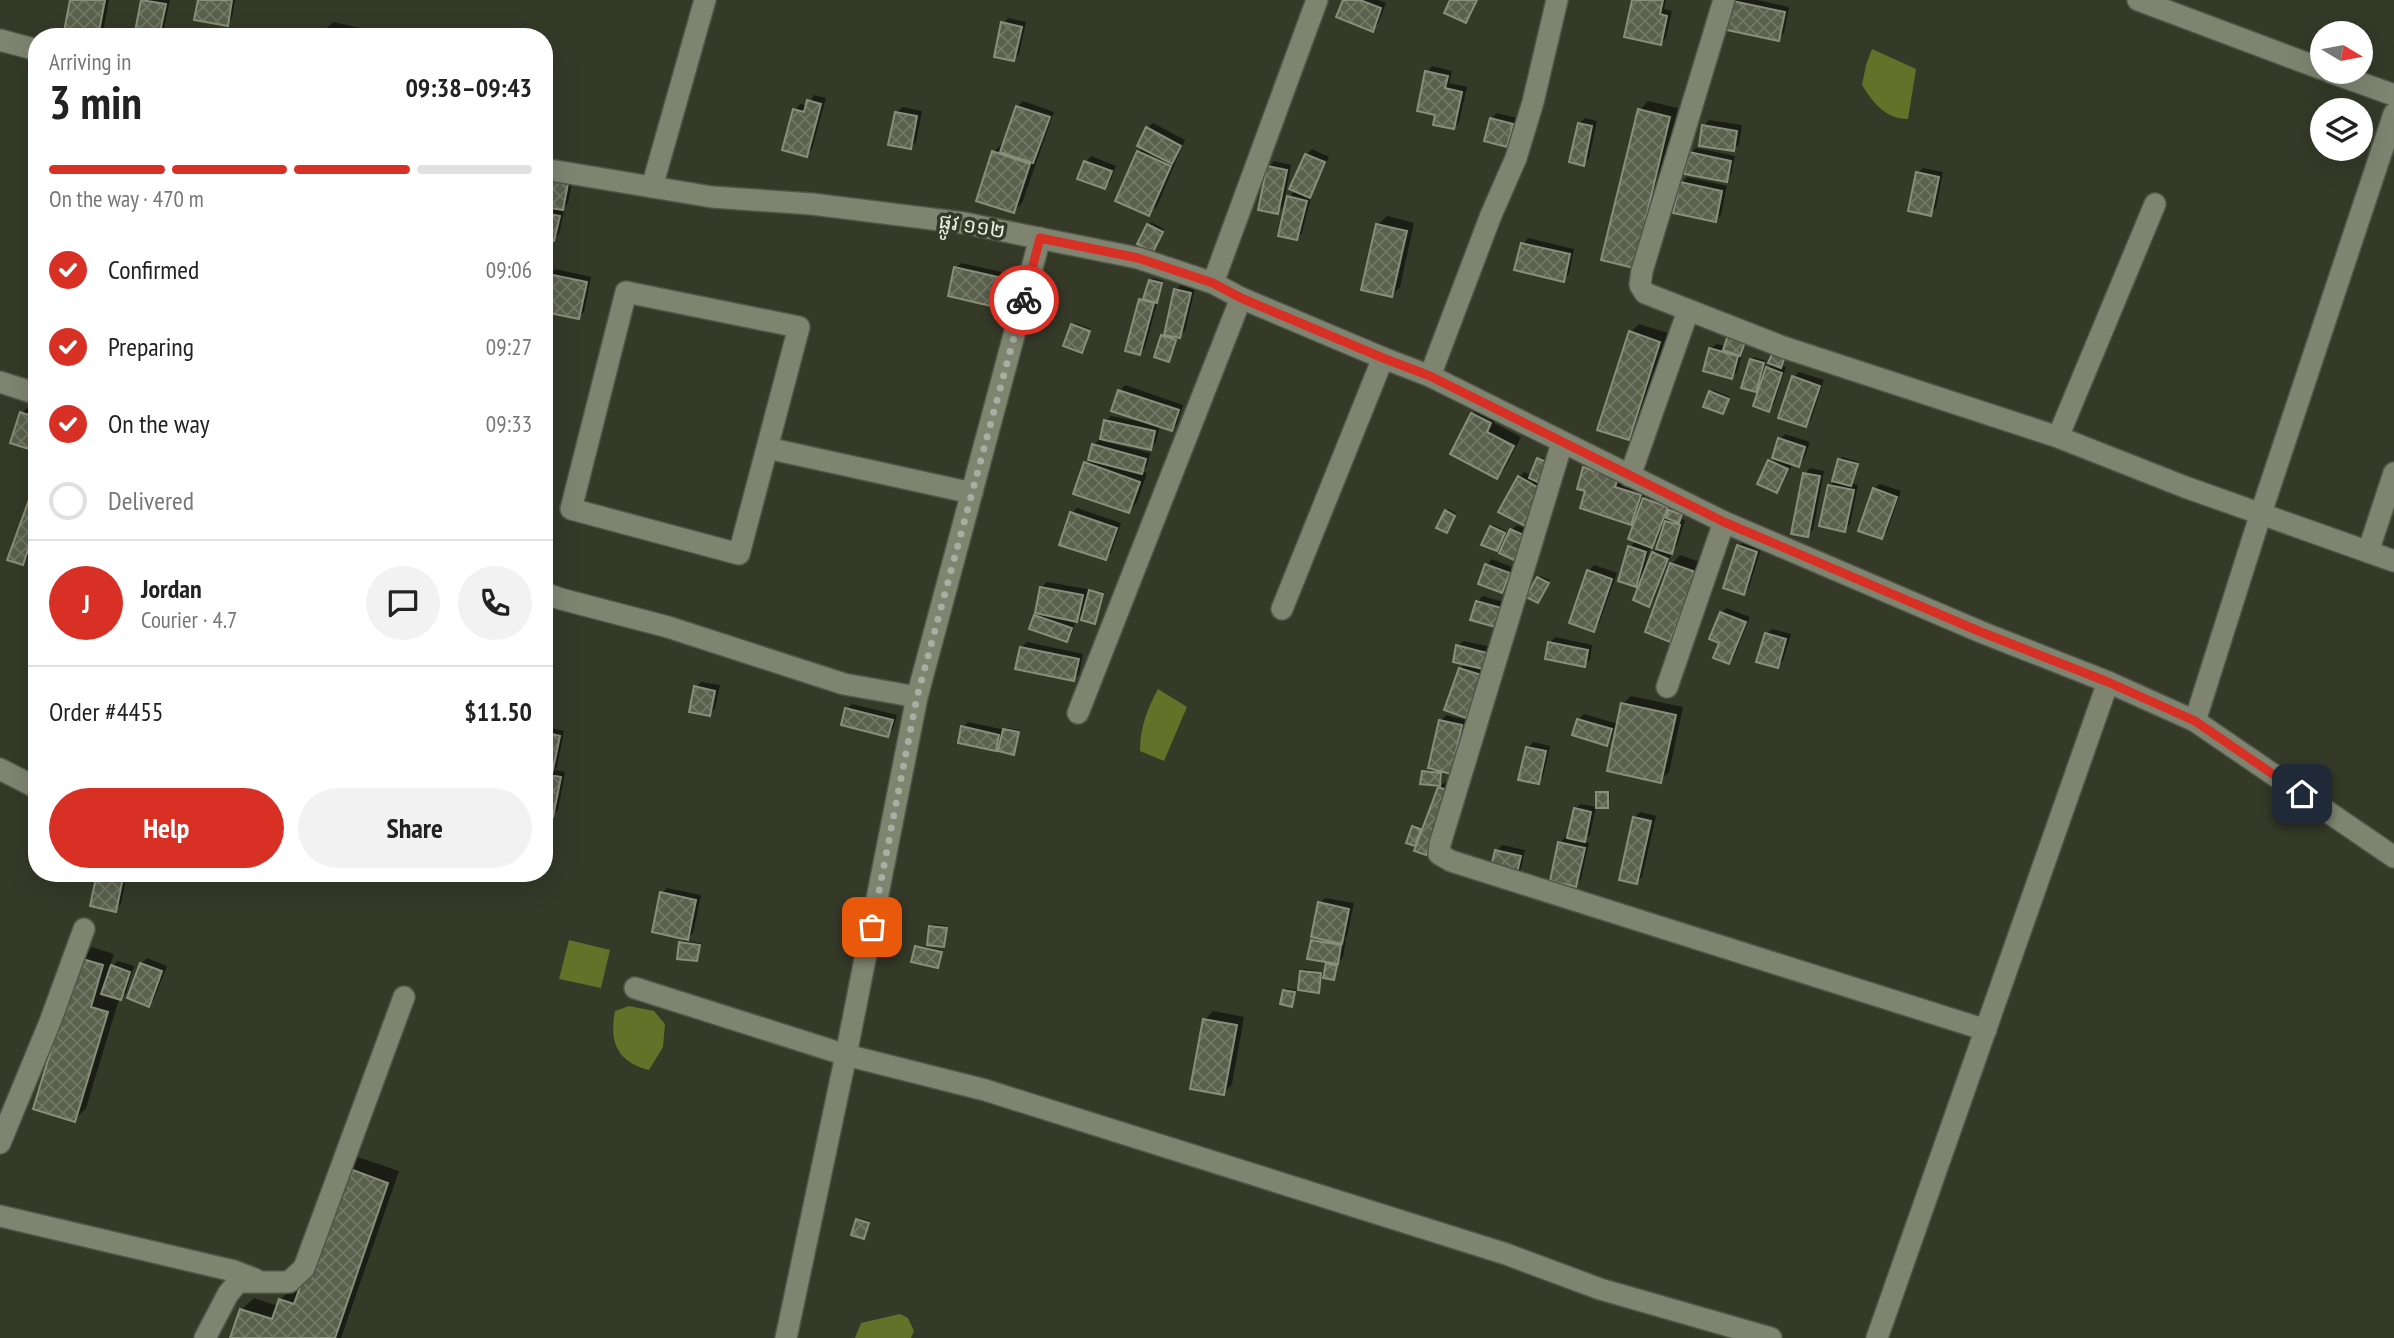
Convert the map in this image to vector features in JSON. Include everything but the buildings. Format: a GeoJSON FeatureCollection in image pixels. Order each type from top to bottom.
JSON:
{"type":"FeatureCollection","features":[{"type":"Feature","properties":{"kind":"street"},"geometry":{"type":"LineString","coordinates":[[652,187],[705,0]]}},
{"type":"Feature","properties":{"kind":"street"},"geometry":{"type":"LineString","coordinates":[[1213,283],[1317,0]]}},
{"type":"Feature","properties":{"kind":"street"},"geometry":{"type":"LineString","coordinates":[[1430,376],[1491,215],[1520,148],[1557,0]]}},
{"type":"Feature","properties":{"kind":"street"},"geometry":{"type":"LineString","coordinates":[[1724,0],[1642,271],[1640,285],[1645,293],[1783,347],[2058,437],[2185,487],[2394,561]]}},
{"type":"Feature","properties":{"kind":"street"},"geometry":{"type":"LineString","coordinates":[[2138,0],[2310,64]]}},
{"type":"Feature","properties":{"kind":"street"},"geometry":{"type":"LineString","coordinates":[[0,40],[28,48]]}},
{"type":"Feature","properties":{"kind":"street"},"geometry":{"type":"LineString","coordinates":[[2363,84],[2394,95]]}},
{"type":"Feature","properties":{"kind":"street"},"geometry":{"type":"LineString","coordinates":[[2195,721],[2260,513],[2394,114]]}},
{"type":"Feature","properties":{"kind":"street","name":"ផ្លូវ ១១២"},"geometry":{"type":"LineString","coordinates":[[553,170],[712,197],[812,204],[964,223],[1138,258],[1213,283],[1241,298],[1430,376],[1724,522],[2195,721],[2394,857]]}},
{"type":"Feature","properties":{"kind":"street"},"geometry":{"type":"LineString","coordinates":[[2058,437],[2155,204]]}},
{"type":"Feature","properties":{"kind":"street"},"geometry":{"type":"LineString","coordinates":[[786,1338],[846,1055],[917,697],[1040,238]]}},
{"type":"Feature","properties":{"kind":"street"},"geometry":{"type":"LineString","coordinates":[[626,292],[799,327],[767,448],[739,554],[571,509],[626,292]]}},
{"type":"Feature","properties":{"kind":"street"},"geometry":{"type":"LineString","coordinates":[[1078,713],[1241,298]]}},
{"type":"Feature","properties":{"kind":"street"},"geometry":{"type":"LineString","coordinates":[[1630,476],[1688,312]]}},
{"type":"Feature","properties":{"kind":"street"},"geometry":{"type":"LineString","coordinates":[[1282,609],[1383,358]]}},
{"type":"Feature","properties":{"kind":"street"},"geometry":{"type":"LineString","coordinates":[[0,382],[28,391]]}},
{"type":"Feature","properties":{"kind":"street"},"geometry":{"type":"LineString","coordinates":[[1562,443],[1439,853],[1451,861],[1986,1030]]}},
{"type":"Feature","properties":{"kind":"street"},"geometry":{"type":"LineString","coordinates":[[767,448],[972,493]]}},
{"type":"Feature","properties":{"kind":"street"},"geometry":{"type":"LineString","coordinates":[[2368,552],[2394,472]]}},
{"type":"Feature","properties":{"kind":"street"},"geometry":{"type":"LineString","coordinates":[[1667,687],[1724,522]]}},
{"type":"Feature","properties":{"kind":"street"},"geometry":{"type":"LineString","coordinates":[[553,596],[668,628],[844,684],[917,697]]}},
{"type":"Feature","properties":{"kind":"street"},"geometry":{"type":"LineString","coordinates":[[1877,1338],[2108,682]]}},
{"type":"Feature","properties":{"kind":"street"},"geometry":{"type":"LineString","coordinates":[[0,769],[28,783]]}},
{"type":"Feature","properties":{"kind":"street"},"geometry":{"type":"LineString","coordinates":[[0,1143],[50,1023],[84,929]]}},
{"type":"Feature","properties":{"kind":"street"},"geometry":{"type":"LineString","coordinates":[[635,988],[846,1055],[985,1090],[1506,1254],[1600,1289],[1771,1338]]}},
{"type":"Feature","properties":{"kind":"street"},"geometry":{"type":"LineString","coordinates":[[205,1338],[228,1294],[238,1282],[289,1282],[304,1268],[404,997]]}},
{"type":"Feature","properties":{"kind":"street"},"geometry":{"type":"LineString","coordinates":[[0,1216],[234,1271],[260,1281]]}},
{"type":"Feature","properties":{"kind":"shaded area"},"geometry":{"type":"Polygon","coordinates":[[[1872,49],[1916,69],[1908,119],[1893,116],[1881,109],[1862,85],[1872,49]]]}},
{"type":"Feature","properties":{"kind":"shaded area"},"geometry":{"type":"Polygon","coordinates":[[[1158,689],[1187,707],[1164,761],[1140,751],[1145,719],[1158,689]]]}},
{"type":"Feature","properties":{"kind":"shaded area"},"geometry":{"type":"Polygon","coordinates":[[[569,940],[610,950],[601,988],[559,979],[569,940]]]}},
{"type":"Feature","properties":{"kind":"shaded area"},"geometry":{"type":"Polygon","coordinates":[[[629,1006],[654,1011],[665,1024],[663,1047],[649,1070],[629,1062],[615,1041],[615,1011],[629,1006]]]}},
{"type":"Feature","properties":{"kind":"shaded area"},"geometry":{"type":"Polygon","coordinates":[[[900,1314],[908,1318],[914,1331],[911,1338],[855,1338],[861,1323],[900,1314]]]}},
{"type":"Feature","properties":{"kind":"way so far"},"geometry":{"type":"LineString","coordinates":[[872,927],[917,697],[1024,300]]}},
{"type":"Feature","properties":{"kind":"route"},"geometry":{"type":"LineString","coordinates":[[1024,300],[1040,238],[1138,258],[1213,283],[1241,298],[1430,376],[1724,522],[2195,721],[2302,794]]}}]}
